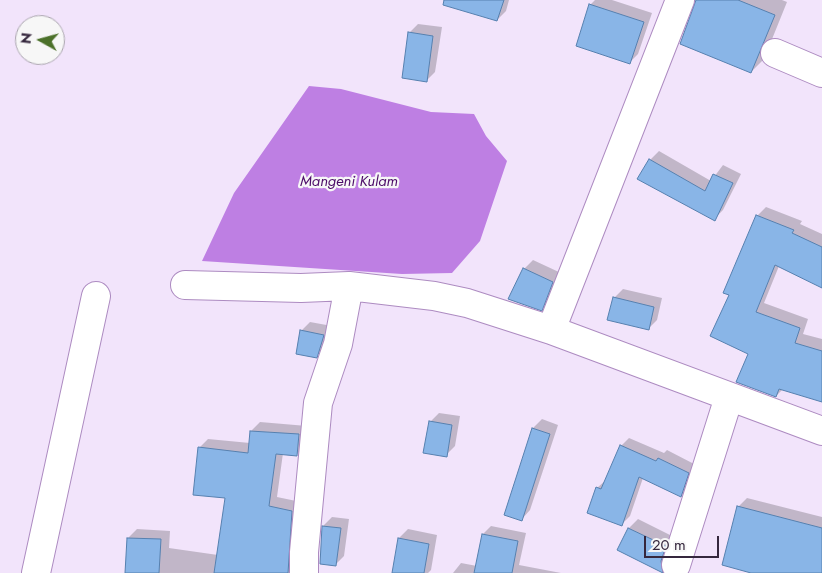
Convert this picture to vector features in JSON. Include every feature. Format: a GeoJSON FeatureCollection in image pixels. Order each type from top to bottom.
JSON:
{"type":"FeatureCollection","features":[{"type":"Feature","properties":{"kind":"street"},"geometry":{"type":"LineString","coordinates":[[551,330],[680,0]]}},
{"type":"Feature","properties":{"kind":"street"},"geometry":{"type":"LineString","coordinates":[[775,53],[822,72]]}},
{"type":"Feature","properties":{"kind":"street"},"geometry":{"type":"LineString","coordinates":[[185,286],[300,288],[349,286],[434,296],[467,303],[551,330],[822,431]]}},
{"type":"Feature","properties":{"kind":"street"},"geometry":{"type":"LineString","coordinates":[[304,573],[304,552],[318,403],[338,344],[349,286]]}},
{"type":"Feature","properties":{"kind":"street"},"geometry":{"type":"LineString","coordinates":[[36,573],[96,296]]}},
{"type":"Feature","properties":{"kind":"street"},"geometry":{"type":"LineString","coordinates":[[676,565],[729,397]]}},
{"type":"Feature","properties":{"kind":"water","name":"Mangeni Kulam"},"geometry":{"type":"Polygon","coordinates":[[[309,86],[341,89],[431,112],[474,114],[486,136],[507,161],[480,241],[452,273],[402,274],[202,261],[234,193],[309,86]]]}},
{"type":"Feature","properties":{"kind":"building"},"geometry":{"type":"Polygon","coordinates":[[[444,0],[504,0],[497,21],[443,5],[444,0]]]}},
{"type":"Feature","properties":{"kind":"building"},"geometry":{"type":"Polygon","coordinates":[[[696,0],[738,0],[775,15],[751,73],[680,44],[696,0]]]}},
{"type":"Feature","properties":{"kind":"building"},"geometry":{"type":"Polygon","coordinates":[[[589,4],[644,22],[630,64],[576,46],[589,4]]]}},
{"type":"Feature","properties":{"kind":"building"},"geometry":{"type":"Polygon","coordinates":[[[408,32],[433,36],[427,82],[402,78],[408,32]]]}},
{"type":"Feature","properties":{"kind":"building"},"geometry":{"type":"Polygon","coordinates":[[[649,159],[705,191],[713,174],[733,183],[715,221],[637,179],[649,159]]]}},
{"type":"Feature","properties":{"kind":"building"},"geometry":{"type":"Polygon","coordinates":[[[756,215],[794,230],[792,233],[822,247],[822,288],[775,265],[756,312],[800,328],[795,343],[822,351],[822,402],[779,389],[776,397],[736,382],[748,354],[710,336],[729,295],[723,293],[756,215]]]}},
{"type":"Feature","properties":{"kind":"building"},"geometry":{"type":"Polygon","coordinates":[[[523,268],[553,282],[542,311],[508,299],[523,268]]]}},
{"type":"Feature","properties":{"kind":"building"},"geometry":{"type":"Polygon","coordinates":[[[613,297],[654,307],[649,330],[607,320],[613,297]]]}},
{"type":"Feature","properties":{"kind":"building"},"geometry":{"type":"Polygon","coordinates":[[[300,330],[324,335],[317,358],[296,354],[300,330]]]}},
{"type":"Feature","properties":{"kind":"building"},"geometry":{"type":"Polygon","coordinates":[[[429,421],[452,425],[447,457],[423,453],[429,421]]]}},
{"type":"Feature","properties":{"kind":"building"},"geometry":{"type":"Polygon","coordinates":[[[532,428],[550,434],[522,521],[504,515],[532,428]]]}},
{"type":"Feature","properties":{"kind":"building"},"geometry":{"type":"Polygon","coordinates":[[[250,431],[299,434],[297,456],[276,454],[269,506],[292,511],[288,573],[214,573],[225,498],[193,495],[198,447],[248,453],[250,431]]]}},
{"type":"Feature","properties":{"kind":"building"},"geometry":{"type":"Polygon","coordinates":[[[620,445],[656,461],[658,458],[689,473],[681,497],[639,477],[622,526],[587,513],[596,487],[601,489],[620,445]]]}},
{"type":"Feature","properties":{"kind":"building"},"geometry":{"type":"Polygon","coordinates":[[[737,506],[822,528],[822,573],[751,573],[722,565],[737,506]]]}},
{"type":"Feature","properties":{"kind":"building"},"geometry":{"type":"Polygon","coordinates":[[[322,526],[341,528],[336,566],[320,564],[322,526]]]}},
{"type":"Feature","properties":{"kind":"building"},"geometry":{"type":"Polygon","coordinates":[[[628,528],[666,546],[661,561],[663,573],[617,550],[628,528]]]}},
{"type":"Feature","properties":{"kind":"building"},"geometry":{"type":"Polygon","coordinates":[[[482,534],[518,541],[512,573],[474,573],[482,534]]]}},
{"type":"Feature","properties":{"kind":"building"},"geometry":{"type":"Polygon","coordinates":[[[127,538],[161,539],[159,573],[125,573],[127,538]]]}},
{"type":"Feature","properties":{"kind":"building"},"geometry":{"type":"Polygon","coordinates":[[[398,538],[429,544],[424,573],[392,573],[398,538]]]}}]}
